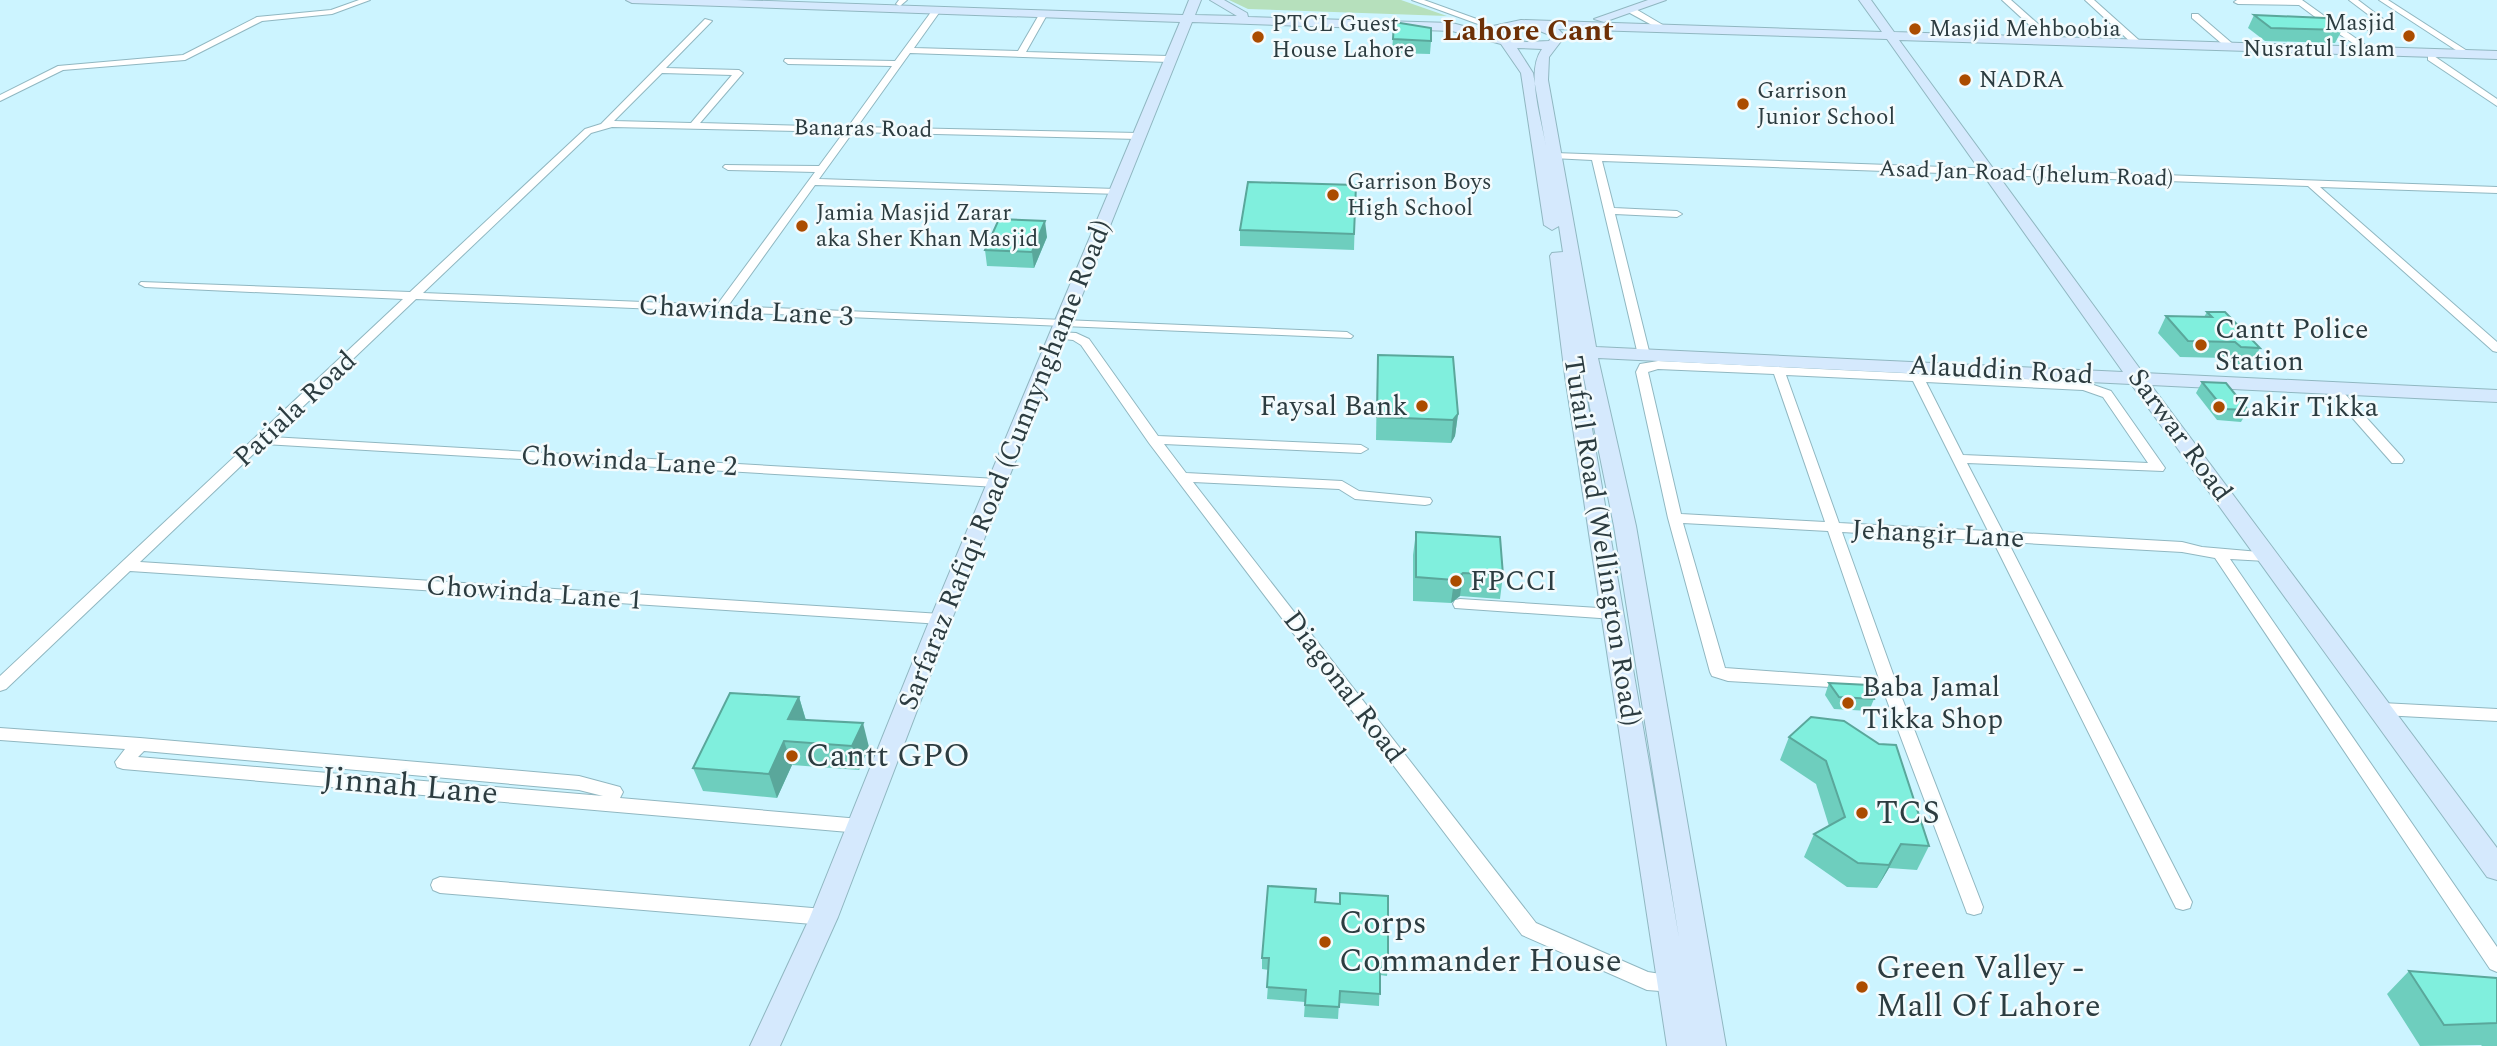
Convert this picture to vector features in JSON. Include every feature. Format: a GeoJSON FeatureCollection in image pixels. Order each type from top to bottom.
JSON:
{"type":"FeatureCollection","features":[{"type":"Feature","properties":{"kind":"street"},"geometry":{"type":"LineString","coordinates":[[0,98],[61,68],[185,57],[260,19],[332,12],[366,0]]}},
{"type":"Feature","properties":{"kind":"street"},"geometry":{"type":"LineString","coordinates":[[632,0],[937,10],[1041,7],[1227,20],[1452,27],[1505,34],[1537,25],[1558,36],[1621,33],[1851,39],[1916,37],[2497,55]]}},
{"type":"Feature","properties":{"kind":"street"},"geometry":{"type":"LineString","coordinates":[[771,0],[902,2],[961,8]]}},
{"type":"Feature","properties":{"kind":"street"},"geometry":{"type":"LineString","coordinates":[[1216,0],[1243,15]]}},
{"type":"Feature","properties":{"kind":"street"},"geometry":{"type":"LineString","coordinates":[[1416,0],[1481,22],[1525,47],[1592,21],[1660,0]]}},
{"type":"Feature","properties":{"kind":"street","name":"Sarwar Road"},"geometry":{"type":"LineString","coordinates":[[1865,0],[2033,237],[2497,869]]}},
{"type":"Feature","properties":{"kind":"street"},"geometry":{"type":"LineString","coordinates":[[2006,0],[2052,41]]}},
{"type":"Feature","properties":{"kind":"street"},"geometry":{"type":"LineString","coordinates":[[2090,0],[2137,44]]}},
{"type":"Feature","properties":{"kind":"street"},"geometry":{"type":"LineString","coordinates":[[2310,27],[2391,28],[2353,0]]}},
{"type":"Feature","properties":{"kind":"street"},"geometry":{"type":"LineString","coordinates":[[2383,0],[2468,54]]}},
{"type":"Feature","properties":{"kind":"street"},"geometry":{"type":"LineString","coordinates":[[2250,13],[2238,2],[2300,2],[2368,51]]}},
{"type":"Feature","properties":{"kind":"street"},"geometry":{"type":"LineString","coordinates":[[1041,7],[1160,17],[1243,15],[1481,22]]}},
{"type":"Feature","properties":{"kind":"street"},"geometry":{"type":"LineString","coordinates":[[1021,54],[1041,7]]}},
{"type":"Feature","properties":{"kind":"street"},"geometry":{"type":"LineString","coordinates":[[720,309],[937,10]]}},
{"type":"Feature","properties":{"kind":"street"},"geometry":{"type":"LineString","coordinates":[[1631,10],[1664,28]]}},
{"type":"Feature","properties":{"kind":"street","name":"Sarfaraz Rafiqi Road (Cunnynghame Road)"},"geometry":{"type":"LineString","coordinates":[[765,1046],[824,916],[941,619],[1168,59],[1188,16]]}},
{"type":"Feature","properties":{"kind":"street"},"geometry":{"type":"LineString","coordinates":[[2195,16],[2231,47]]}},
{"type":"Feature","properties":{"kind":"street"},"geometry":{"type":"LineString","coordinates":[[604,126],[708,21]]}},
{"type":"Feature","properties":{"kind":"street"},"geometry":{"type":"LineString","coordinates":[[1558,36],[1664,28],[1931,42],[2497,60]]}},
{"type":"Feature","properties":{"kind":"street","name":"Tufail Road (Wellington Road)"},"geometry":{"type":"LineString","coordinates":[[1505,34],[1527,73],[1682,1046]]}},
{"type":"Feature","properties":{"kind":"street","name":"Tufail Road (Wellington Road)"},"geometry":{"type":"LineString","coordinates":[[1558,36],[1543,57],[1542,69],[1555,156],[1588,352],[1625,526],[1712,1046]]}},
{"type":"Feature","properties":{"kind":"street"},"geometry":{"type":"LineString","coordinates":[[909,50],[1168,59]]}},
{"type":"Feature","properties":{"kind":"street"},"geometry":{"type":"LineString","coordinates":[[2431,58],[2497,103]]}},
{"type":"Feature","properties":{"kind":"street"},"geometry":{"type":"LineString","coordinates":[[788,61],[899,64]]}},
{"type":"Feature","properties":{"kind":"street"},"geometry":{"type":"LineString","coordinates":[[659,70],[739,74],[694,125]]}},
{"type":"Feature","properties":{"kind":"street","name":"Banaras Road"},"geometry":{"type":"LineString","coordinates":[[588,131],[604,126],[694,125],[1138,136]]}},
{"type":"Feature","properties":{"kind":"street","name":"Patiala Road"},"geometry":{"type":"LineString","coordinates":[[0,685],[588,131]]}},
{"type":"Feature","properties":{"kind":"street","name":"Asad Jan Road (Jhelum Road)"},"geometry":{"type":"LineString","coordinates":[[1555,156],[1990,174],[2497,190]]}},
{"type":"Feature","properties":{"kind":"street"},"geometry":{"type":"LineString","coordinates":[[1597,159],[1644,355]]}},
{"type":"Feature","properties":{"kind":"street"},"geometry":{"type":"LineString","coordinates":[[728,167],[822,169]]}},
{"type":"Feature","properties":{"kind":"street"},"geometry":{"type":"LineString","coordinates":[[813,182],[1116,192]]}},
{"type":"Feature","properties":{"kind":"street"},"geometry":{"type":"LineString","coordinates":[[2310,183],[2497,348]]}},
{"type":"Feature","properties":{"kind":"street"},"geometry":{"type":"LineString","coordinates":[[1611,211],[1677,214]]}},
{"type":"Feature","properties":{"kind":"street","name":"Chawinda Lane 3"},"geometry":{"type":"LineString","coordinates":[[145,284],[720,309],[1060,331],[1347,337]]}},
{"type":"Feature","properties":{"kind":"street","name":"Diagonal Road"},"geometry":{"type":"LineString","coordinates":[[1060,331],[1085,342],[1154,440],[1529,929],[1647,981],[1673,983]]}},
{"type":"Feature","properties":{"kind":"street","name":"Alauddin Road"},"geometry":{"type":"LineString","coordinates":[[1588,352],[2330,386],[2497,397]]}},
{"type":"Feature","properties":{"kind":"street"},"geometry":{"type":"LineString","coordinates":[[2120,352],[2182,379],[2155,400],[2087,374],[2120,352]]}},
{"type":"Feature","properties":{"kind":"street"},"geometry":{"type":"LineString","coordinates":[[1889,685],[1728,676],[1718,672],[1676,523],[1642,372],[1644,368],[2074,384],[2096,389],[2113,401],[2158,468],[1959,458]]}},
{"type":"Feature","properties":{"kind":"street"},"geometry":{"type":"LineString","coordinates":[[1779,372],[1889,685],[1974,907]]}},
{"type":"Feature","properties":{"kind":"street"},"geometry":{"type":"LineString","coordinates":[[1917,377],[2183,902]]}},
{"type":"Feature","properties":{"kind":"street"},"geometry":{"type":"LineString","coordinates":[[2330,386],[2397,460]]}},
{"type":"Feature","properties":{"kind":"street","name":"Chowinda Lane 2"},"geometry":{"type":"LineString","coordinates":[[261,440],[997,483]]}},
{"type":"Feature","properties":{"kind":"street"},"geometry":{"type":"LineString","coordinates":[[1154,440],[1361,449]]}},
{"type":"Feature","properties":{"kind":"street"},"geometry":{"type":"LineString","coordinates":[[1184,477],[1342,485],[1355,495],[1425,501]]}},
{"type":"Feature","properties":{"kind":"street","name":"Jehangir Lane"},"geometry":{"type":"LineString","coordinates":[[1676,523],[2001,542],[2188,557],[2210,552],[2266,556]]}},
{"type":"Feature","properties":{"kind":"street"},"geometry":{"type":"LineString","coordinates":[[2210,552],[2497,963]]}},
{"type":"Feature","properties":{"kind":"street","name":"Chowinda Lane 1"},"geometry":{"type":"LineString","coordinates":[[127,566],[941,619]]}},
{"type":"Feature","properties":{"kind":"street"},"geometry":{"type":"LineString","coordinates":[[1460,604],[1614,614]]}},
{"type":"Feature","properties":{"kind":"street"},"geometry":{"type":"LineString","coordinates":[[2382,709],[2497,715]]}},
{"type":"Feature","properties":{"kind":"street"},"geometry":{"type":"LineString","coordinates":[[0,734],[452,771],[609,789],[614,792],[608,804]]}},
{"type":"Feature","properties":{"kind":"street","name":"Jinnah Lane"},"geometry":{"type":"LineString","coordinates":[[140,744],[123,762],[860,826]]}},
{"type":"Feature","properties":{"kind":"street"},"geometry":{"type":"LineString","coordinates":[[303,777],[315,760]]}},
{"type":"Feature","properties":{"kind":"street"},"geometry":{"type":"LineString","coordinates":[[441,789],[452,771]]}},
{"type":"Feature","properties":{"kind":"street"},"geometry":{"type":"LineString","coordinates":[[440,885],[824,916]]}},
{"type":"Feature","properties":{"kind":"green space"},"geometry":{"type":"Polygon","coordinates":[[[1229,0],[1401,0],[1447,16],[1248,9],[1229,0]]]}},
{"type":"Feature","properties":{"kind":"building"},"geometry":{"type":"Polygon","coordinates":[[[2254,15],[2325,18],[2342,30],[2271,28],[2254,15]]]}},
{"type":"Feature","properties":{"kind":"building"},"geometry":{"type":"Polygon","coordinates":[[[1394,22],[1431,28],[1431,41],[1393,39],[1394,22]]]}},
{"type":"Feature","properties":{"kind":"building","name":"Garrison Boys High School"},"geometry":{"type":"Polygon","coordinates":[[[1248,182],[1356,185],[1354,234],[1240,230],[1248,182]]]}},
{"type":"Feature","properties":{"kind":"building"},"geometry":{"type":"Polygon","coordinates":[[[999,219],[1045,221],[1032,252],[985,250],[999,219]]]}},
{"type":"Feature","properties":{"kind":"building"},"geometry":{"type":"Polygon","coordinates":[[[2207,312],[2225,312],[2260,348],[2241,347],[2235,342],[2188,341],[2166,316],[2212,317],[2207,312]]]}},
{"type":"Feature","properties":{"kind":"building"},"geometry":{"type":"Polygon","coordinates":[[[1378,355],[1453,357],[1458,414],[1453,420],[1377,417],[1378,355]]]}},
{"type":"Feature","properties":{"kind":"building"},"geometry":{"type":"Polygon","coordinates":[[[2202,382],[2226,383],[2248,410],[2224,409],[2202,382]]]}},
{"type":"Feature","properties":{"kind":"building"},"geometry":{"type":"Polygon","coordinates":[[[1416,532],[1500,537],[1503,575],[1463,573],[1454,580],[1416,577],[1416,532]]]}},
{"type":"Feature","properties":{"kind":"building"},"geometry":{"type":"Polygon","coordinates":[[[1829,683],[1869,685],[1874,699],[1839,697],[1829,683]]]}},
{"type":"Feature","properties":{"kind":"building"},"geometry":{"type":"Polygon","coordinates":[[[730,693],[799,697],[788,719],[863,723],[852,746],[784,741],[769,774],[693,768],[730,693]]]}},
{"type":"Feature","properties":{"kind":"building","name":"TCS"},"geometry":{"type":"Polygon","coordinates":[[[1811,717],[1844,721],[1879,744],[1896,745],[1929,846],[1901,844],[1889,865],[1858,863],[1814,834],[1845,817],[1826,761],[1789,737],[1811,717]]]}},
{"type":"Feature","properties":{"kind":"building","name":"Corps Commander House"},"geometry":{"type":"Polygon","coordinates":[[[1268,886],[1316,889],[1315,902],[1340,904],[1340,893],[1388,896],[1388,964],[1380,963],[1380,994],[1340,991],[1339,1007],[1305,1005],[1306,990],[1267,987],[1269,958],[1262,958],[1268,886]]]}},
{"type":"Feature","properties":{"kind":"building"},"geometry":{"type":"Polygon","coordinates":[[[2409,971],[2497,978],[2497,1023],[2444,1025],[2409,971]]]}},
{"type":"Feature","properties":{"kind":"place","name":"Masjid Mehboobia"},"geometry":{"type":"Point","coordinates":[1915,29]}},
{"type":"Feature","properties":{"kind":"place","name":"Masjid Nusratul Islam"},"geometry":{"type":"Point","coordinates":[2409,36]}},
{"type":"Feature","properties":{"kind":"place","name":"PTCL Guest House Lahore"},"geometry":{"type":"Point","coordinates":[1258,37]}},
{"type":"Feature","properties":{"kind":"place","name":"NADRA"},"geometry":{"type":"Point","coordinates":[1965,80]}},
{"type":"Feature","properties":{"kind":"place","name":"Garrison Junior School"},"geometry":{"type":"Point","coordinates":[1743,104]}},
{"type":"Feature","properties":{"kind":"place","name":"Garrison Boys High School"},"geometry":{"type":"Point","coordinates":[1333,195]}},
{"type":"Feature","properties":{"kind":"place","name":"Jamia Masjid Zarar aka Sher Khan Masjid"},"geometry":{"type":"Point","coordinates":[802,226]}},
{"type":"Feature","properties":{"kind":"place","name":"Cantt Police Station"},"geometry":{"type":"Point","coordinates":[2201,345]}},
{"type":"Feature","properties":{"kind":"place","name":"Faysal Bank"},"geometry":{"type":"Point","coordinates":[1422,406]}},
{"type":"Feature","properties":{"kind":"place","name":"Zakir Tikka"},"geometry":{"type":"Point","coordinates":[2219,407]}},
{"type":"Feature","properties":{"kind":"place","name":"FPCCI"},"geometry":{"type":"Point","coordinates":[1456,581]}},
{"type":"Feature","properties":{"kind":"place","name":"Baba Jamal Tikka Shop"},"geometry":{"type":"Point","coordinates":[1848,703]}},
{"type":"Feature","properties":{"kind":"place","name":"Cantt GPO"},"geometry":{"type":"Point","coordinates":[792,756]}},
{"type":"Feature","properties":{"kind":"place","name":"TCS"},"geometry":{"type":"Point","coordinates":[1862,813]}},
{"type":"Feature","properties":{"kind":"place","name":"Corps Commander House"},"geometry":{"type":"Point","coordinates":[1325,942]}},
{"type":"Feature","properties":{"kind":"place","name":"Green Valley - Mall Of Lahore"},"geometry":{"type":"Point","coordinates":[1862,987]}},
{"type":"Feature","properties":{"kind":"district","name":"Lahore Cant"},"geometry":{"type":"Point","coordinates":[1528,31]}}]}
